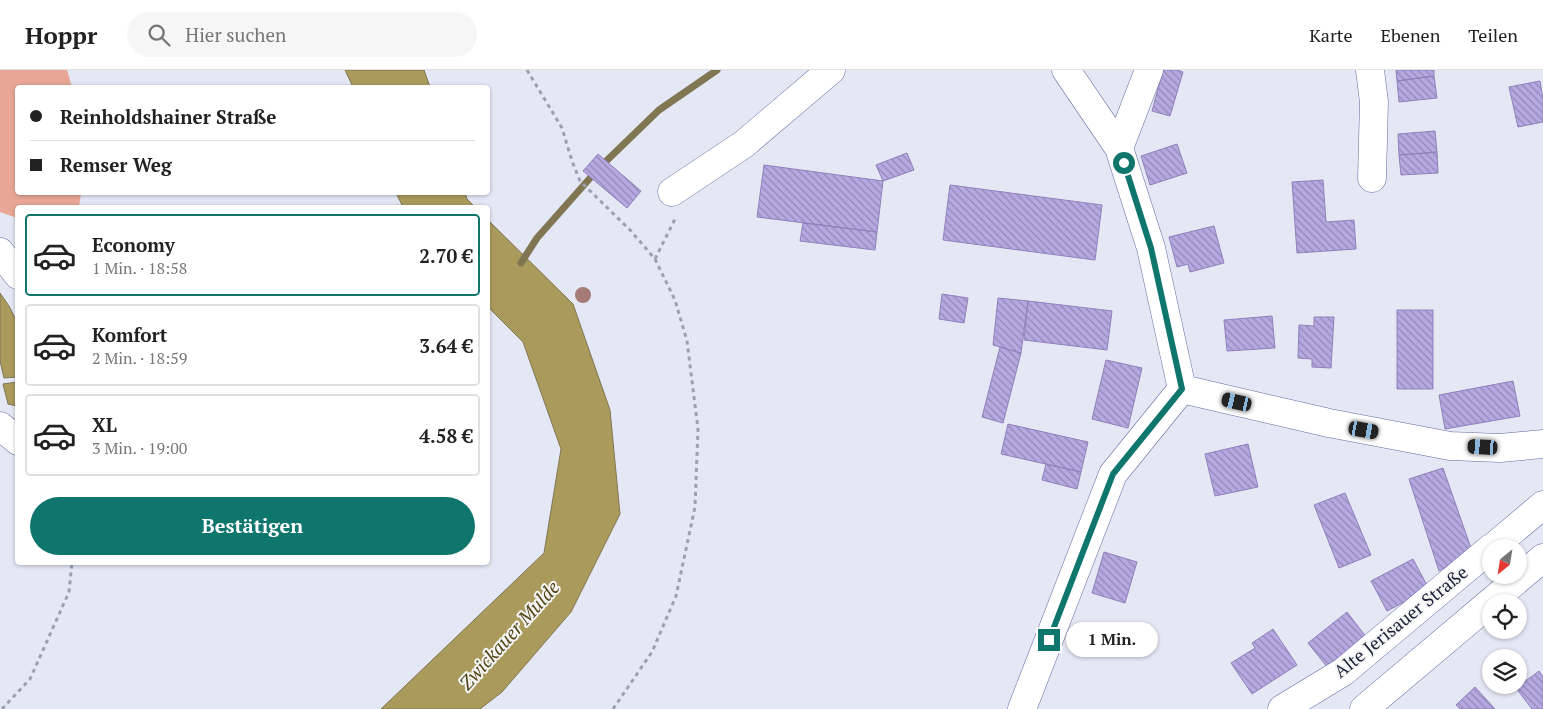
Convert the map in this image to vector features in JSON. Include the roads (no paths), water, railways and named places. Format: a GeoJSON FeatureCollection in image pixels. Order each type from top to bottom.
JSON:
{"type":"FeatureCollection","features":[{"type":"Feature","properties":{"kind":"street"},"geometry":{"type":"LineString","coordinates":[[679,187],[744,144],[831,70]]}},
{"type":"Feature","properties":{"kind":"street"},"geometry":{"type":"LineString","coordinates":[[1066,70],[1119,148],[1151,248],[1182,389]]}},
{"type":"Feature","properties":{"kind":"street"},"geometry":{"type":"LineString","coordinates":[[1119,148],[1149,70]]}},
{"type":"Feature","properties":{"kind":"street"},"geometry":{"type":"LineString","coordinates":[[1370,70],[1374,102],[1372,178]]}},
{"type":"Feature","properties":{"kind":"street"},"geometry":{"type":"LineString","coordinates":[[0,252],[15,271]]}},
{"type":"Feature","properties":{"kind":"street"},"geometry":{"type":"LineString","coordinates":[[1182,389],[1330,423],[1450,446],[1500,448],[1543,444]]}},
{"type":"Feature","properties":{"kind":"street"},"geometry":{"type":"LineString","coordinates":[[1022,709],[1113,474],[1182,389]]}},
{"type":"Feature","properties":{"kind":"street"},"geometry":{"type":"LineString","coordinates":[[0,426],[15,438]]}},
{"type":"Feature","properties":{"kind":"street","name":"Alte Jerisauer Straße"},"geometry":{"type":"LineString","coordinates":[[1503,539],[1543,505]]}},
{"type":"Feature","properties":{"kind":"street","name":"Alte Jerisauer Straße"},"geometry":{"type":"LineString","coordinates":[[1282,709],[1343,672],[1482,556]]}},
{"type":"Feature","properties":{"kind":"street"},"geometry":{"type":"LineString","coordinates":[[1364,709],[1543,558]]}},
{"type":"Feature","properties":{"kind":"water"},"geometry":{"type":"Polygon","coordinates":[[[345,70],[424,70],[429,85],[352,85],[345,70]]]}},
{"type":"Feature","properties":{"kind":"water"},"geometry":{"type":"Polygon","coordinates":[[[397,195],[466,195],[473,205],[402,205],[397,195]]]}},
{"type":"Feature","properties":{"kind":"water","name":"Zwickauer Mulde"},"geometry":{"type":"Polygon","coordinates":[[[490,222],[573,304],[610,410],[620,514],[571,612],[502,692],[480,709],[381,709],[544,553],[561,449],[523,342],[490,309],[490,222]]]}},
{"type":"Feature","properties":{"kind":"water"},"geometry":{"type":"Polygon","coordinates":[[[0,293],[15,318],[15,377],[4,378],[0,361],[0,293]]]}},
{"type":"Feature","properties":{"kind":"water"},"geometry":{"type":"Polygon","coordinates":[[[15,382],[15,406],[8,404],[3,384],[15,382]]]}},
{"type":"Feature","properties":{"kind":"waterway"},"geometry":{"type":"LineString","coordinates":[[521,263],[537,238],[599,168],[659,110],[717,70]]}}]}
